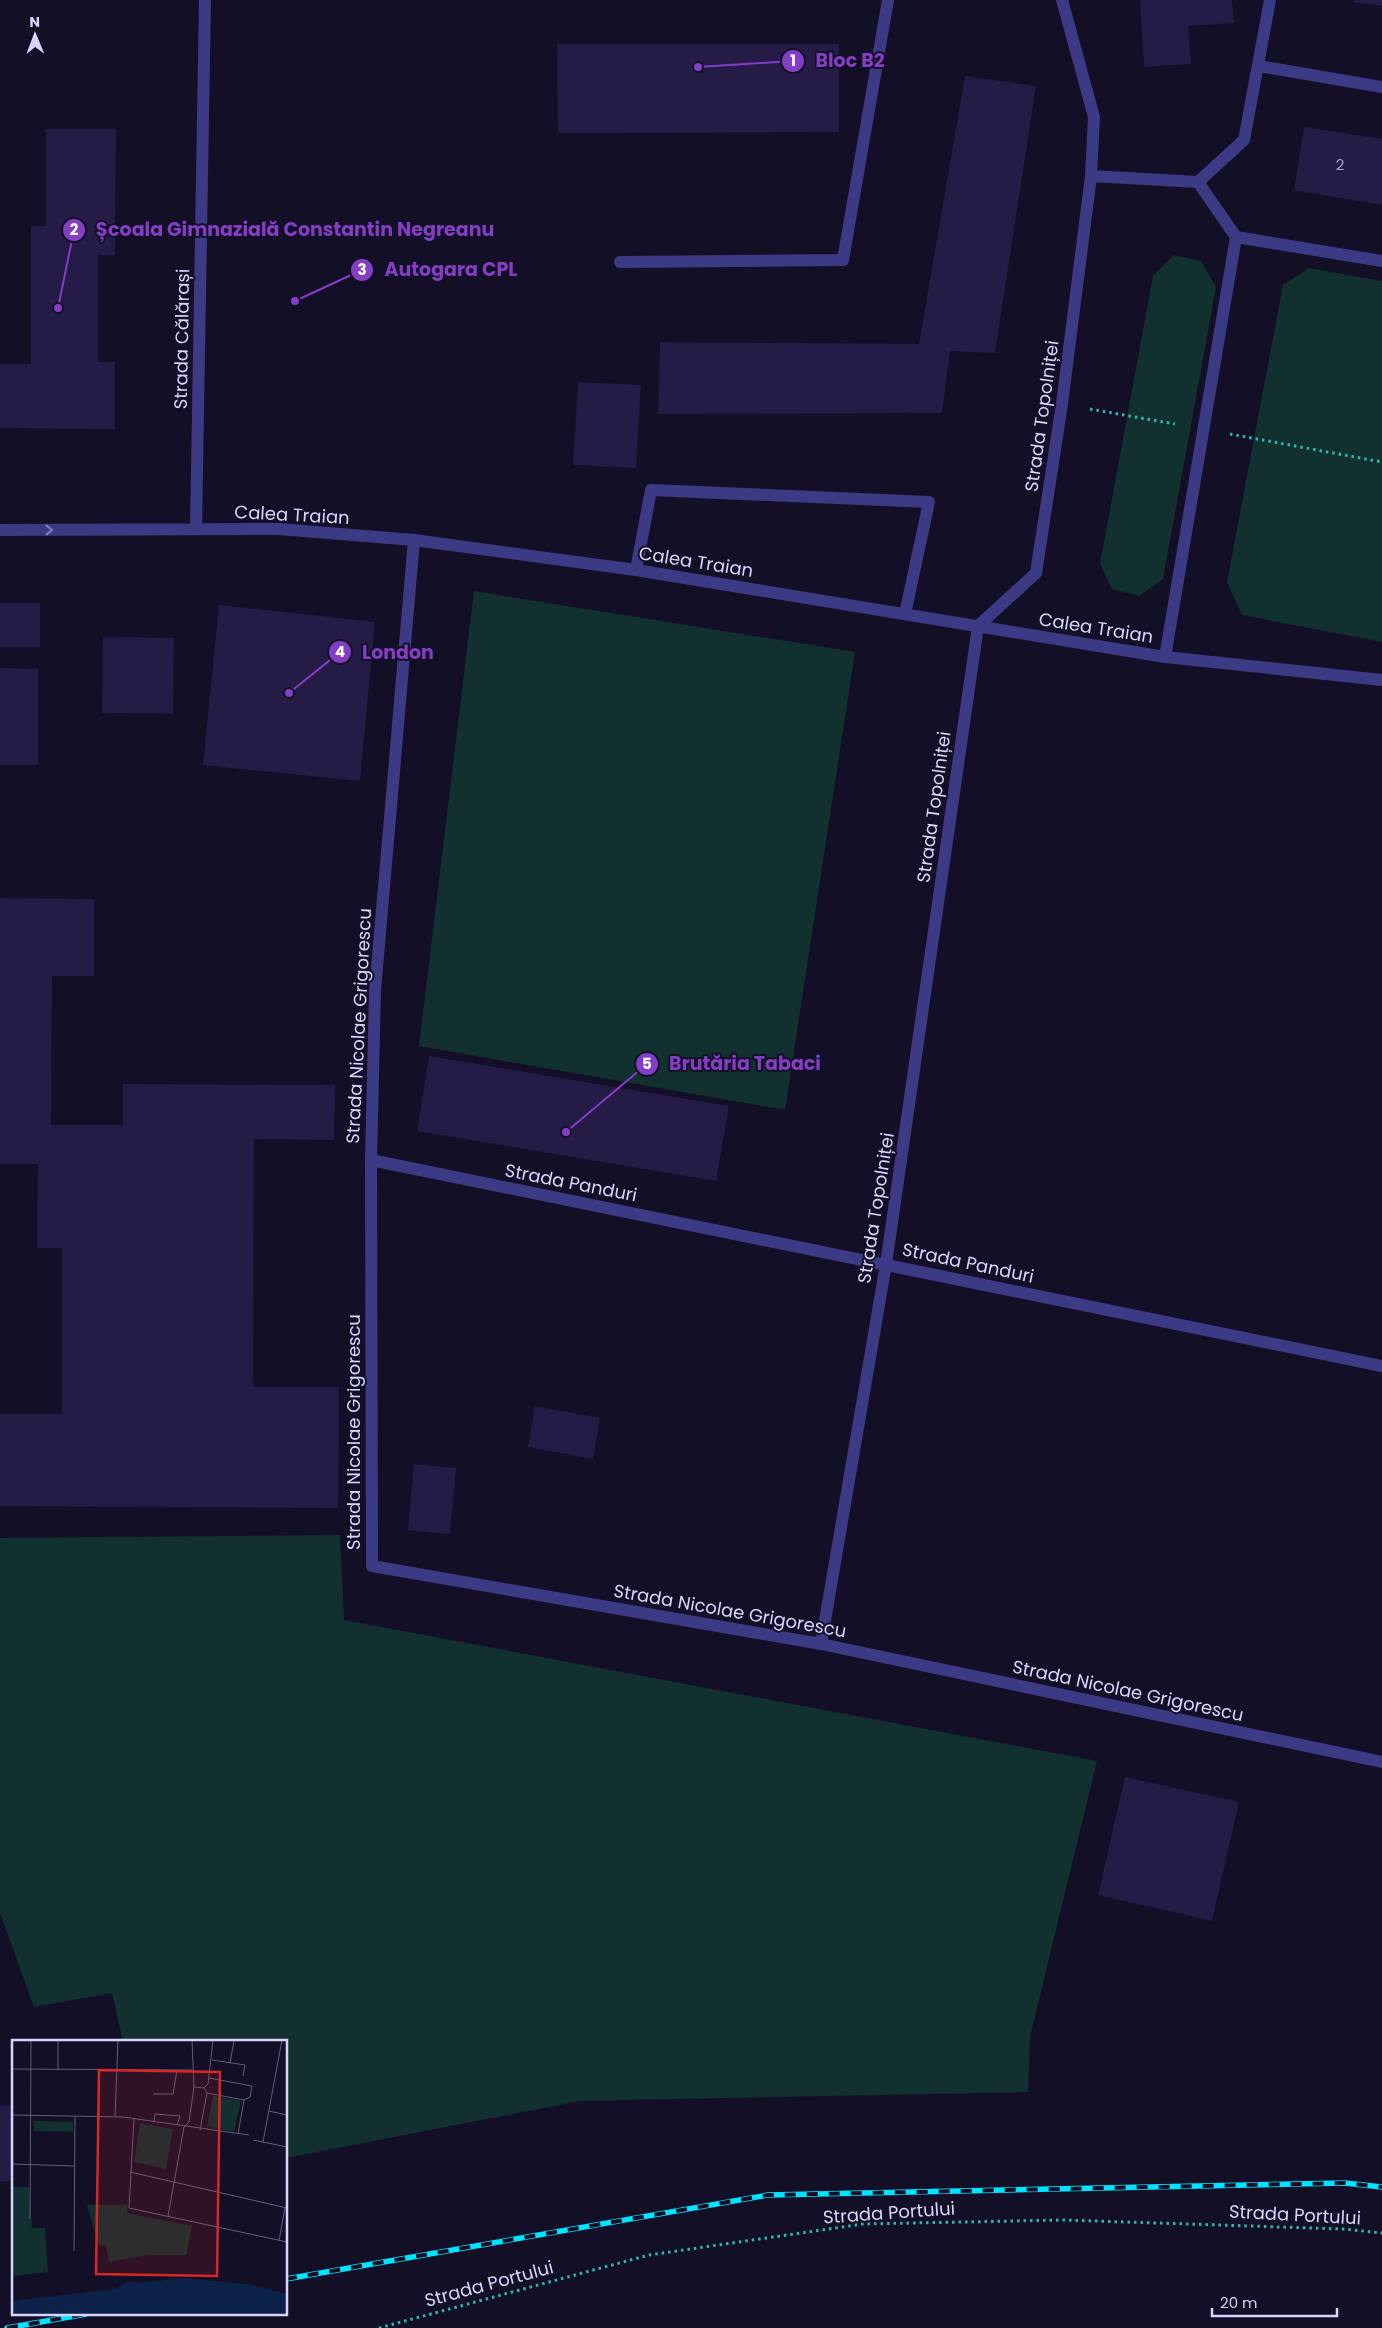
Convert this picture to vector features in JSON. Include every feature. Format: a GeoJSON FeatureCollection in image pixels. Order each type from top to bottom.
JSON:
{"type":"FeatureCollection","features":[{"type":"Feature","properties":{"kind":"street","name":"Strada Călărași"},"geometry":{"type":"LineString","coordinates":[[196,529],[205,0]]}},
{"type":"Feature","properties":{"kind":"street"},"geometry":{"type":"LineString","coordinates":[[620,262],[843,260],[888,0]]}},
{"type":"Feature","properties":{"kind":"street","name":"Strada Topolniței"},"geometry":{"type":"LineString","coordinates":[[820,1644],[886,1264],[978,626],[1036,573],[1062,404],[1091,176],[1094,116],[1062,0]]}},
{"type":"Feature","properties":{"kind":"street"},"geometry":{"type":"LineString","coordinates":[[1091,176],[1198,182],[1244,140],[1270,0]]}},
{"type":"Feature","properties":{"kind":"street"},"geometry":{"type":"LineString","coordinates":[[1259,66],[1382,87]]}},
{"type":"Feature","properties":{"kind":"street"},"geometry":{"type":"LineString","coordinates":[[1166,657],[1236,237],[1198,182]]}},
{"type":"Feature","properties":{"kind":"street"},"geometry":{"type":"LineString","coordinates":[[1236,237],[1382,261]]}},
{"type":"Feature","properties":{"kind":"street"},"geometry":{"type":"LineString","coordinates":[[636,570],[651,490],[929,502],[905,614]]}},
{"type":"Feature","properties":{"kind":"street","name":"Calea Traian"},"geometry":{"type":"LineString","coordinates":[[0,530],[278,529],[414,540],[636,570],[1166,657],[1382,680]]}},
{"type":"Feature","properties":{"kind":"street","name":"Strada Nicolae Grigorescu"},"geometry":{"type":"LineString","coordinates":[[414,540],[375,991],[371,1160],[372,1566],[820,1644],[1382,1762]]}},
{"type":"Feature","properties":{"kind":"street","name":"Strada Panduri"},"geometry":{"type":"LineString","coordinates":[[371,1160],[1382,1366]]}},
{"type":"Feature","properties":{"kind":"path","name":"Strada Portului"},"geometry":{"type":"LineString","coordinates":[[379,2328],[649,2255],[863,2224],[1063,2220],[1343,2229],[1382,2233]]}},
{"type":"Feature","properties":{"kind":"green space"},"geometry":{"type":"Polygon","coordinates":[[[1174,255],[1201,261],[1216,287],[1163,579],[1139,596],[1112,589],[1100,564],[1153,276],[1174,255]]]}},
{"type":"Feature","properties":{"kind":"green space"},"geometry":{"type":"Polygon","coordinates":[[[1309,268],[1382,281],[1382,642],[1242,615],[1227,582],[1283,285],[1309,268]]]}},
{"type":"Feature","properties":{"kind":"green space"},"geometry":{"type":"Polygon","coordinates":[[[474,591],[855,652],[785,1110],[419,1046],[474,591]]]}},
{"type":"Feature","properties":{"kind":"green space"},"geometry":{"type":"Polygon","coordinates":[[[340,1535],[344,1620],[1097,1761],[1030,2037],[1028,2092],[580,2101],[288,2158],[288,2040],[123,2040],[112,1993],[34,2007],[0,1913],[0,1538],[340,1535]]]}},
{"type":"Feature","properties":{"kind":"building"},"geometry":{"type":"Polygon","coordinates":[[[1140,0],[1232,0],[1234,23],[1188,26],[1191,64],[1144,67],[1140,0]]]}},
{"type":"Feature","properties":{"kind":"building"},"geometry":{"type":"Polygon","coordinates":[[[1355,0],[1382,0],[1382,6],[1354,2],[1355,0]]]}},
{"type":"Feature","properties":{"kind":"building"},"geometry":{"type":"Polygon","coordinates":[[[557,44],[839,44],[839,132],[558,133],[557,44]]]}},
{"type":"Feature","properties":{"kind":"building"},"geometry":{"type":"Polygon","coordinates":[[[965,76],[1036,86],[995,353],[950,351],[942,413],[658,414],[660,342],[919,344],[965,76]]]}},
{"type":"Feature","properties":{"kind":"building"},"geometry":{"type":"Polygon","coordinates":[[[1304,127],[1382,139],[1382,205],[1294,190],[1304,127]]]}},
{"type":"Feature","properties":{"kind":"building"},"geometry":{"type":"Polygon","coordinates":[[[46,129],[116,129],[115,255],[98,255],[98,362],[115,362],[115,429],[0,428],[0,364],[31,364],[31,226],[46,226],[46,129]]]}},
{"type":"Feature","properties":{"kind":"building"},"geometry":{"type":"Polygon","coordinates":[[[578,382],[641,385],[636,468],[573,465],[578,382]]]}},
{"type":"Feature","properties":{"kind":"building"},"geometry":{"type":"Polygon","coordinates":[[[0,603],[40,603],[40,647],[0,647],[0,603]]]}},
{"type":"Feature","properties":{"kind":"building"},"geometry":{"type":"Polygon","coordinates":[[[219,605],[375,622],[360,781],[203,765],[219,605]]]}},
{"type":"Feature","properties":{"kind":"building"},"geometry":{"type":"Polygon","coordinates":[[[103,637],[174,638],[173,714],[102,713],[103,637]]]}},
{"type":"Feature","properties":{"kind":"building"},"geometry":{"type":"Polygon","coordinates":[[[0,668],[38,669],[38,765],[0,765],[0,668]]]}},
{"type":"Feature","properties":{"kind":"building"},"geometry":{"type":"Polygon","coordinates":[[[0,898],[94,899],[94,976],[52,976],[51,1125],[123,1125],[123,1084],[335,1085],[334,1140],[254,1139],[253,1387],[339,1387],[338,1508],[0,1506],[0,1414],[62,1414],[62,1248],[37,1248],[38,1164],[0,1164],[0,898]]]}},
{"type":"Feature","properties":{"kind":"building"},"geometry":{"type":"Polygon","coordinates":[[[429,1056],[729,1106],[716,1181],[417,1131],[429,1056]]]}},
{"type":"Feature","properties":{"kind":"building"},"geometry":{"type":"Polygon","coordinates":[[[535,1406],[600,1418],[593,1459],[528,1447],[535,1406]]]}},
{"type":"Feature","properties":{"kind":"building"},"geometry":{"type":"Polygon","coordinates":[[[414,1464],[456,1468],[450,1534],[408,1530],[414,1464]]]}},
{"type":"Feature","properties":{"kind":"building"},"geometry":{"type":"Polygon","coordinates":[[[1125,1777],[1239,1802],[1212,1921],[1098,1895],[1125,1777]]]}},
{"type":"Feature","properties":{"kind":"building"},"geometry":{"type":"Polygon","coordinates":[[[12,2105],[12,2180],[0,2182],[0,2106],[12,2105]]]}},
{"type":"Feature","properties":{"kind":"railway"},"geometry":{"type":"LineString","coordinates":[[288,2279],[768,2195],[1345,2183],[1382,2187]]}},
{"type":"Feature","properties":{"kind":"railway"},"geometry":{"type":"LineString","coordinates":[[7,2328],[75,2316]]}},
{"type":"Feature","properties":{"kind":"place","name":"Bloc B2"},"geometry":{"type":"Point","coordinates":[698,67]}},
{"type":"Feature","properties":{"kind":"place","name":"Autogara CPL"},"geometry":{"type":"Point","coordinates":[295,301]}},
{"type":"Feature","properties":{"kind":"place","name":"Școala Gimnazială Constantin Negreanu"},"geometry":{"type":"Point","coordinates":[58,308]}},
{"type":"Feature","properties":{"kind":"place","name":"London"},"geometry":{"type":"Point","coordinates":[289,693]}},
{"type":"Feature","properties":{"kind":"place","name":"Brutăria Tabaci"},"geometry":{"type":"Point","coordinates":[566,1132]}}]}
